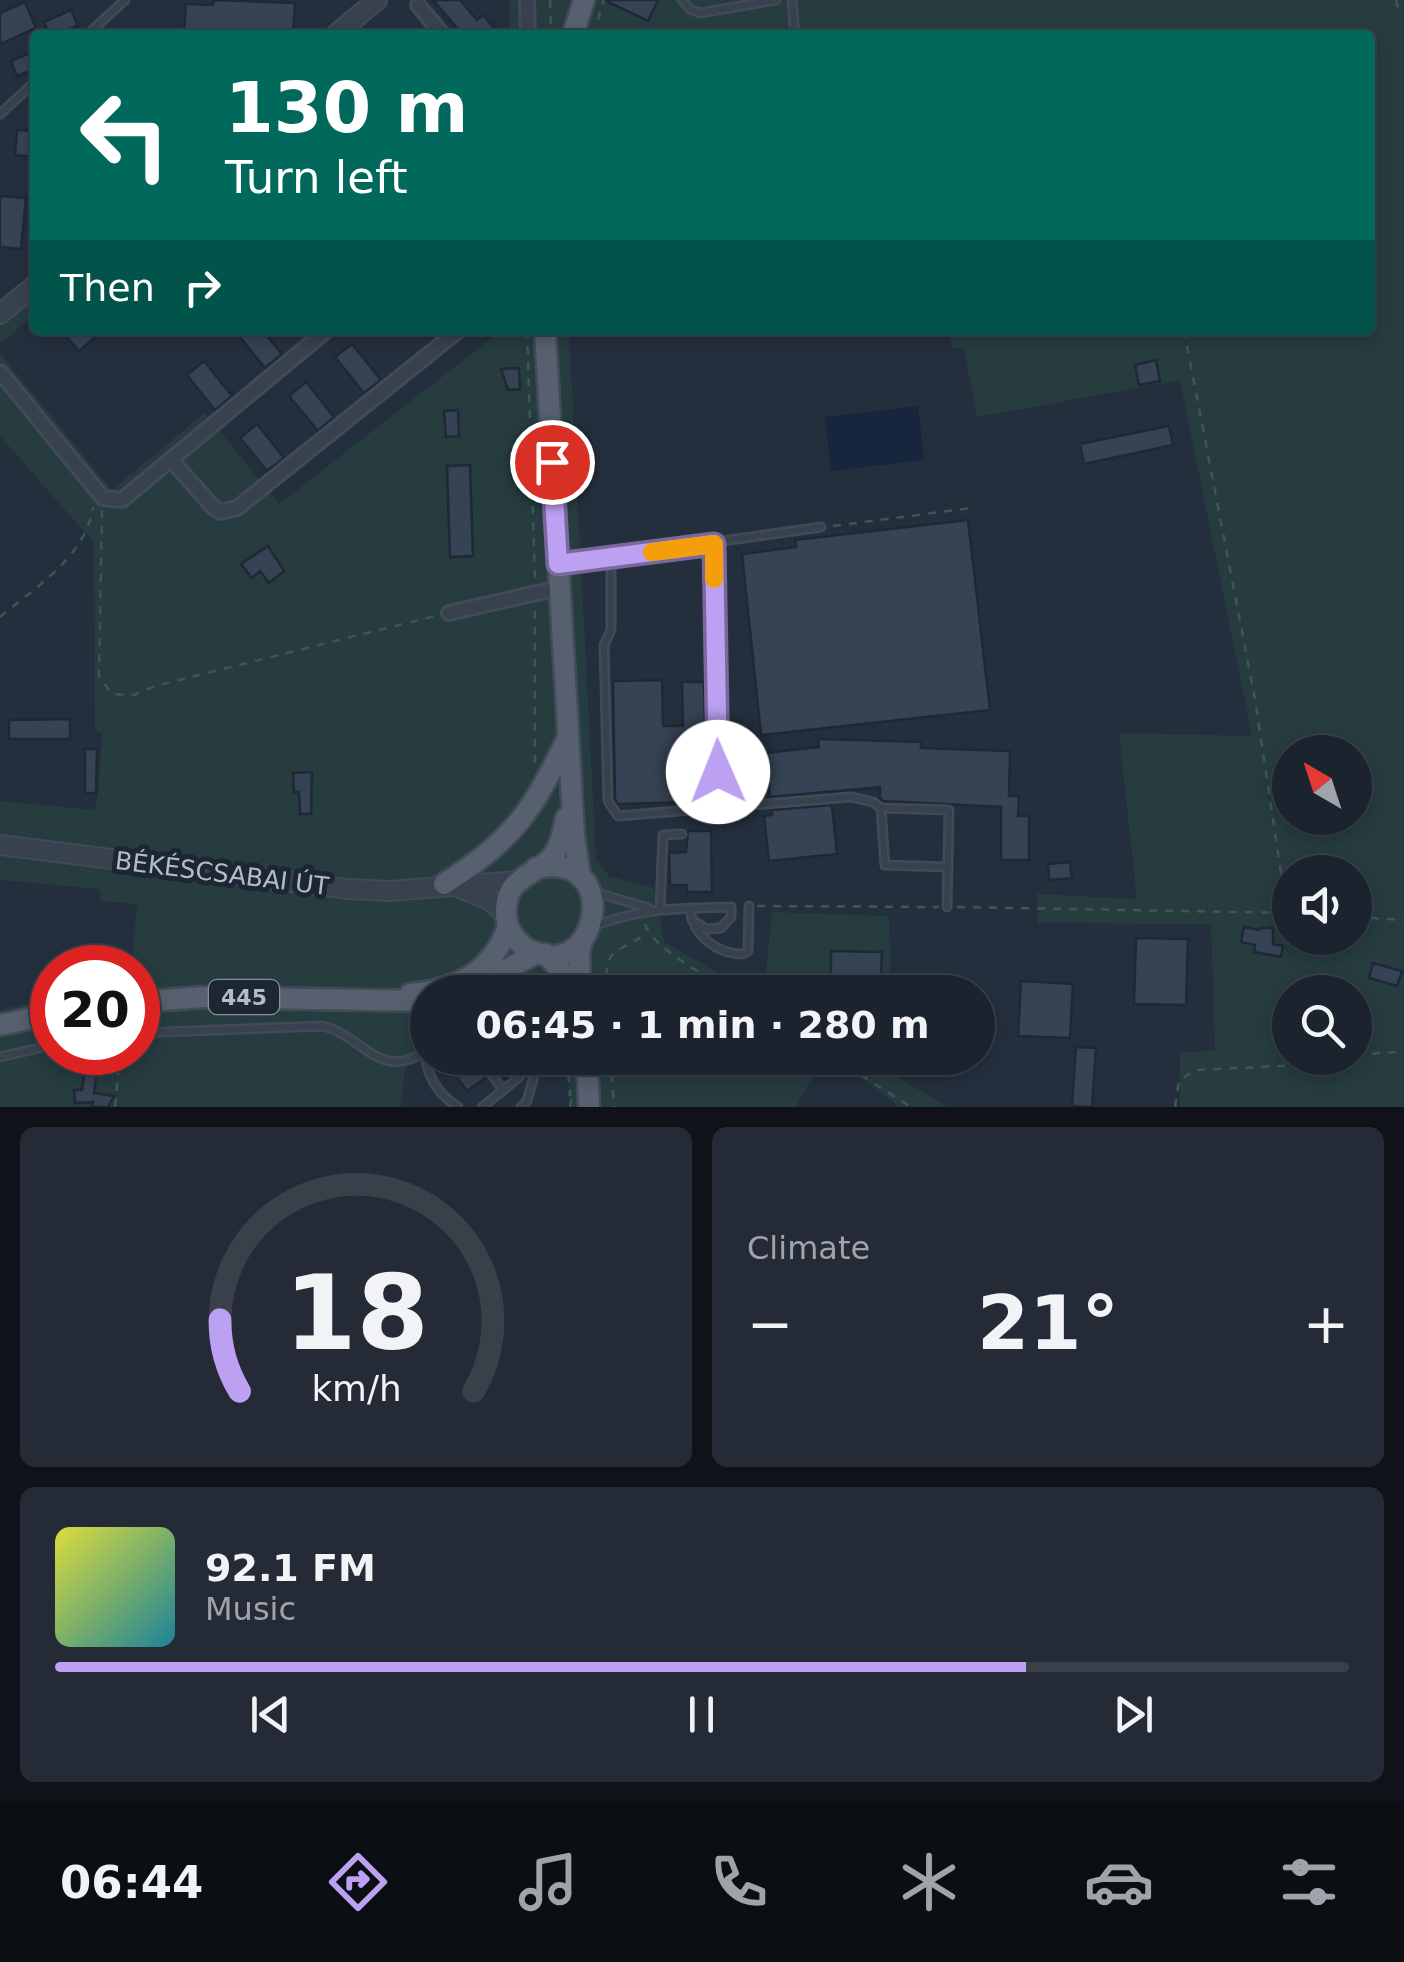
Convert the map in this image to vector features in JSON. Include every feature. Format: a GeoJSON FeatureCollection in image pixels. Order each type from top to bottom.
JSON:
{"type":"FeatureCollection","features":[{"type":"Feature","properties":{"kind":"main road"},"geometry":{"type":"LineString","coordinates":[[575,30],[584,0]]}},
{"type":"Feature","properties":{"kind":"main road"},"geometry":{"type":"LineString","coordinates":[[545,335],[572,786],[583,881],[594,904],[573,975]]}},
{"type":"Feature","properties":{"kind":"main road"},"geometry":{"type":"LineString","coordinates":[[444,884],[510,834],[535,804],[569,735]]}},
{"type":"Feature","properties":{"kind":"main road"},"geometry":{"type":"LineString","coordinates":[[563,975],[542,954],[522,945],[507,920],[508,896],[516,881],[550,860],[563,835],[572,786]]}},
{"type":"Feature","properties":{"kind":"main road"},"geometry":{"type":"LineString","coordinates":[[536,868],[556,866],[583,881]]}},
{"type":"Feature","properties":{"kind":"main road","name":"445"},"geometry":{"type":"LineString","coordinates":[[352,999],[422,992],[471,976],[499,952],[507,920]]}},
{"type":"Feature","properties":{"kind":"main road"},"geometry":{"type":"LineString","coordinates":[[498,975],[542,954],[562,953],[586,934]]}},
{"type":"Feature","properties":{"kind":"main road","name":"445"},"geometry":{"type":"LineString","coordinates":[[160,1000],[203,997],[410,1001]]}},
{"type":"Feature","properties":{"kind":"main road"},"geometry":{"type":"LineString","coordinates":[[0,1025],[30,1019]]}},
{"type":"Feature","properties":{"kind":"main road"},"geometry":{"type":"LineString","coordinates":[[579,1102],[584,1075]]}},
{"type":"Feature","properties":{"kind":"street"},"geometry":{"type":"LineString","coordinates":[[341,30],[377,0]]}},
{"type":"Feature","properties":{"kind":"street"},"geometry":{"type":"LineString","coordinates":[[527,0],[528,30]]}},
{"type":"Feature","properties":{"kind":"street"},"geometry":{"type":"LineString","coordinates":[[418,5],[439,30]]}},
{"type":"Feature","properties":{"kind":"street"},"geometry":{"type":"LineString","coordinates":[[0,314],[30,289]]}},
{"type":"Feature","properties":{"kind":"street"},"geometry":{"type":"LineString","coordinates":[[0,372],[99,494],[113,501],[129,497],[321,335]]}},
{"type":"Feature","properties":{"kind":"street"},"geometry":{"type":"LineString","coordinates":[[172,460],[213,508],[220,512],[237,508],[452,335]]}},
{"type":"Feature","properties":{"kind":"street"},"geometry":{"type":"LineString","coordinates":[[449,613],[560,588]]}},
{"type":"Feature","properties":{"kind":"street","name":"BÉKÉSCSABAI ÚT"},"geometry":{"type":"LineString","coordinates":[[0,846],[348,889],[390,891],[516,881]]}},
{"type":"Feature","properties":{"kind":"street","name":"BÉKÉSCSABAI ÚT"},"geometry":{"type":"LineString","coordinates":[[444,884],[477,894],[507,920]]}},
{"type":"Feature","properties":{"kind":"lane"},"geometry":{"type":"LineString","coordinates":[[93,30],[126,0]]}},
{"type":"Feature","properties":{"kind":"lane"},"geometry":{"type":"LineString","coordinates":[[682,0],[690,10],[700,13],[776,0]]}},
{"type":"Feature","properties":{"kind":"lane"},"geometry":{"type":"LineString","coordinates":[[792,0],[795,30]]}},
{"type":"Feature","properties":{"kind":"lane"},"geometry":{"type":"LineString","coordinates":[[0,114],[30,87]]}},
{"type":"Feature","properties":{"kind":"lane"},"geometry":{"type":"LineString","coordinates":[[558,564],[821,528]]}},
{"type":"Feature","properties":{"kind":"lane"},"geometry":{"type":"LineString","coordinates":[[714,544],[718,810]]}},
{"type":"Feature","properties":{"kind":"lane"},"geometry":{"type":"LineString","coordinates":[[611,557],[611,630],[604,645],[609,808],[618,816],[851,797],[881,808],[949,810],[948,907]]}},
{"type":"Feature","properties":{"kind":"lane"},"geometry":{"type":"LineString","coordinates":[[881,808],[885,864],[948,868]]}},
{"type":"Feature","properties":{"kind":"lane"},"geometry":{"type":"LineString","coordinates":[[657,909],[664,834],[682,834]]}},
{"type":"Feature","properties":{"kind":"lane"},"geometry":{"type":"LineString","coordinates":[[583,881],[601,896],[657,909]]}},
{"type":"Feature","properties":{"kind":"lane"},"geometry":{"type":"LineString","coordinates":[[690,908],[692,920],[704,939],[720,949],[742,954],[748,951],[750,941],[749,906]]}},
{"type":"Feature","properties":{"kind":"lane"},"geometry":{"type":"LineString","coordinates":[[586,934],[616,917],[657,909],[731,907],[731,917],[721,928],[706,930],[692,920]]}},
{"type":"Feature","properties":{"kind":"lane"},"geometry":{"type":"LineString","coordinates":[[160,1032],[323,1026],[384,1060],[410,1060]]}},
{"type":"Feature","properties":{"kind":"lane"},"geometry":{"type":"LineString","coordinates":[[0,1057],[30,1050]]}},
{"type":"Feature","properties":{"kind":"lane"},"geometry":{"type":"LineString","coordinates":[[430,1075],[455,1105]]}},
{"type":"Feature","properties":{"kind":"lane"},"geometry":{"type":"LineString","coordinates":[[493,1075],[504,1090]]}},
{"type":"Feature","properties":{"kind":"lane"},"geometry":{"type":"LineString","coordinates":[[482,1107],[519,1075]]}},
{"type":"Feature","properties":{"kind":"lane"},"geometry":{"type":"LineString","coordinates":[[521,1107],[527,1101],[533,1075]]}},
{"type":"Feature","properties":{"kind":"path"},"geometry":{"type":"LineString","coordinates":[[550,0],[551,30]]}},
{"type":"Feature","properties":{"kind":"path"},"geometry":{"type":"LineString","coordinates":[[595,30],[604,0]]}},
{"type":"Feature","properties":{"kind":"path"},"geometry":{"type":"LineString","coordinates":[[1396,0],[1397,6],[1404,6]]}},
{"type":"Feature","properties":{"kind":"path"},"geometry":{"type":"LineString","coordinates":[[527,335],[536,593],[535,776]]}},
{"type":"Feature","properties":{"kind":"path"},"geometry":{"type":"LineString","coordinates":[[1185,335],[1255,698],[1278,855]]}},
{"type":"Feature","properties":{"kind":"path"},"geometry":{"type":"LineString","coordinates":[[99,494],[99,678],[113,694],[134,695],[155,686],[449,613]]}},
{"type":"Feature","properties":{"kind":"path"},"geometry":{"type":"LineString","coordinates":[[0,617],[75,550],[90,527],[99,494]]}},
{"type":"Feature","properties":{"kind":"path"},"geometry":{"type":"LineString","coordinates":[[821,528],[971,508]]}},
{"type":"Feature","properties":{"kind":"path"},"geometry":{"type":"LineString","coordinates":[[749,906],[1272,913]]}},
{"type":"Feature","properties":{"kind":"path"},"geometry":{"type":"LineString","coordinates":[[1372,919],[1404,920]]}},
{"type":"Feature","properties":{"kind":"path"},"geometry":{"type":"LineString","coordinates":[[606,975],[610,954],[648,933],[707,975]]}},
{"type":"Feature","properties":{"kind":"path"},"geometry":{"type":"LineString","coordinates":[[1175,1107],[1180,1081],[1195,1070],[1322,1063],[1404,1052]]}},
{"type":"Feature","properties":{"kind":"path"},"geometry":{"type":"LineString","coordinates":[[115,1107],[118,1075]]}},
{"type":"Feature","properties":{"kind":"path"},"geometry":{"type":"LineString","coordinates":[[572,1075],[579,1102]]}},
{"type":"Feature","properties":{"kind":"path"},"geometry":{"type":"LineString","coordinates":[[612,1075],[614,1107]]}},
{"type":"Feature","properties":{"kind":"path"},"geometry":{"type":"LineString","coordinates":[[861,1075],[911,1107]]}},
{"type":"Feature","properties":{"kind":"green space"},"geometry":{"type":"Polygon","coordinates":[[[509,0],[1404,0],[1404,1107],[1180,1107],[1180,1053],[1215,1050],[1211,924],[1038,923],[1037,894],[1137,899],[1119,733],[1252,736],[1180,380],[977,417],[964,349],[952,348],[949,335],[1375,335],[1375,30],[510,30],[509,0]]]}},
{"type":"Feature","properties":{"kind":"green space"},"geometry":{"type":"Polygon","coordinates":[[[30,278],[30,318],[0,344],[0,303],[30,278]]]}},
{"type":"Feature","properties":{"kind":"green space"},"geometry":{"type":"Polygon","coordinates":[[[496,335],[569,335],[596,859],[609,876],[654,888],[664,942],[722,975],[410,975],[410,1064],[405,1067],[401,1107],[0,1107],[0,1010],[30,1002],[30,1075],[160,1075],[160,945],[133,945],[137,904],[101,901],[99,889],[0,880],[0,801],[94,810],[102,733],[95,729],[94,543],[0,436],[0,353],[112,490],[205,413],[279,504],[496,335]]]}},
{"type":"Feature","properties":{"kind":"green space"},"geometry":{"type":"Polygon","coordinates":[[[772,912],[889,916],[891,975],[766,975],[772,912]]]}},
{"type":"Feature","properties":{"kind":"green space"},"geometry":{"type":"Polygon","coordinates":[[[568,1075],[814,1075],[796,1107],[570,1107],[568,1075]]]}},
{"type":"Feature","properties":{"kind":"green space"},"geometry":{"type":"Polygon","coordinates":[[[859,1075],[895,1075],[947,1107],[899,1107],[859,1075]]]}},
{"type":"Feature","properties":{"kind":"water"},"geometry":{"type":"Polygon","coordinates":[[[918,406],[924,460],[831,471],[825,417],[918,406]]]}},
{"type":"Feature","properties":{"kind":"building"},"geometry":{"type":"Polygon","coordinates":[[[214,0],[295,3],[293,30],[184,29],[186,4],[213,5],[214,0]]]}},
{"type":"Feature","properties":{"kind":"building"},"geometry":{"type":"Polygon","coordinates":[[[433,0],[460,0],[477,20],[483,15],[495,29],[459,30],[433,0]]]}},
{"type":"Feature","properties":{"kind":"building"},"geometry":{"type":"Polygon","coordinates":[[[604,0],[658,0],[648,21],[604,0]]]}},
{"type":"Feature","properties":{"kind":"building"},"geometry":{"type":"Polygon","coordinates":[[[25,2],[36,28],[0,44],[0,13],[25,2]]]}},
{"type":"Feature","properties":{"kind":"building"},"geometry":{"type":"Polygon","coordinates":[[[71,10],[78,26],[48,30],[44,22],[71,10]]]}},
{"type":"Feature","properties":{"kind":"building"},"geometry":{"type":"Polygon","coordinates":[[[30,53],[30,71],[17,76],[11,61],[30,53]]]}},
{"type":"Feature","properties":{"kind":"building"},"geometry":{"type":"Polygon","coordinates":[[[17,130],[30,131],[30,156],[15,155],[17,130]]]}},
{"type":"Feature","properties":{"kind":"building"},"geometry":{"type":"Polygon","coordinates":[[[0,196],[26,198],[21,249],[0,247],[0,196]]]}},
{"type":"Feature","properties":{"kind":"building"},"geometry":{"type":"Polygon","coordinates":[[[65,335],[98,335],[79,351],[65,335]]]}},
{"type":"Feature","properties":{"kind":"building"},"geometry":{"type":"Polygon","coordinates":[[[238,335],[266,335],[282,354],[265,368],[238,335]]]}},
{"type":"Feature","properties":{"kind":"building"},"geometry":{"type":"Polygon","coordinates":[[[352,344],[381,380],[364,393],[335,357],[352,344]]]}},
{"type":"Feature","properties":{"kind":"building"},"geometry":{"type":"Polygon","coordinates":[[[1156,360],[1160,381],[1139,385],[1135,365],[1156,360]]]}},
{"type":"Feature","properties":{"kind":"building"},"geometry":{"type":"Polygon","coordinates":[[[204,361],[232,396],[215,410],[187,375],[204,361]]]}},
{"type":"Feature","properties":{"kind":"building"},"geometry":{"type":"Polygon","coordinates":[[[519,368],[520,389],[508,390],[501,369],[519,368]]]}},
{"type":"Feature","properties":{"kind":"building"},"geometry":{"type":"Polygon","coordinates":[[[306,382],[334,417],[318,431],[289,396],[306,382]]]}},
{"type":"Feature","properties":{"kind":"building"},"geometry":{"type":"Polygon","coordinates":[[[458,410],[459,436],[446,437],[444,411],[458,410]]]}},
{"type":"Feature","properties":{"kind":"building"},"geometry":{"type":"Polygon","coordinates":[[[257,424],[284,458],[267,471],[240,438],[257,424]]]}},
{"type":"Feature","properties":{"kind":"building"},"geometry":{"type":"Polygon","coordinates":[[[1169,426],[1173,445],[1084,464],[1080,444],[1169,426]]]}},
{"type":"Feature","properties":{"kind":"building"},"geometry":{"type":"Polygon","coordinates":[[[470,465],[473,556],[450,557],[447,466],[470,465]]]}},
{"type":"Feature","properties":{"kind":"building"},"geometry":{"type":"Polygon","coordinates":[[[968,520],[990,710],[761,735],[742,554],[796,547],[795,540],[968,520]]]}},
{"type":"Feature","properties":{"kind":"building"},"geometry":{"type":"Polygon","coordinates":[[[268,546],[284,571],[269,583],[260,571],[252,578],[241,564],[268,546]]]}},
{"type":"Feature","properties":{"kind":"building"},"geometry":{"type":"Polygon","coordinates":[[[662,680],[663,726],[683,726],[682,682],[704,682],[707,797],[691,797],[691,802],[618,804],[613,681],[662,680]]]}},
{"type":"Feature","properties":{"kind":"building"},"geometry":{"type":"Polygon","coordinates":[[[70,719],[70,739],[9,739],[9,720],[70,719]]]}},
{"type":"Feature","properties":{"kind":"building"},"geometry":{"type":"Polygon","coordinates":[[[818,739],[921,742],[921,748],[1010,751],[1009,796],[1019,796],[1018,816],[1029,816],[1029,860],[1001,860],[1001,807],[883,801],[880,787],[770,797],[766,753],[819,747],[818,739]]]}},
{"type":"Feature","properties":{"kind":"building"},"geometry":{"type":"Polygon","coordinates":[[[85,749],[97,749],[96,793],[85,793],[85,749]]]}},
{"type":"Feature","properties":{"kind":"building"},"geometry":{"type":"Polygon","coordinates":[[[312,772],[311,814],[300,814],[293,773],[312,772]]]}},
{"type":"Feature","properties":{"kind":"building"},"geometry":{"type":"Polygon","coordinates":[[[832,805],[837,854],[769,861],[764,816],[772,815],[772,810],[832,805]]]}},
{"type":"Feature","properties":{"kind":"building"},"geometry":{"type":"Polygon","coordinates":[[[688,831],[711,831],[712,892],[687,892],[687,885],[670,885],[669,853],[686,852],[688,831]]]}},
{"type":"Feature","properties":{"kind":"building"},"geometry":{"type":"Polygon","coordinates":[[[1070,862],[1072,878],[1049,880],[1048,864],[1070,862]]]}},
{"type":"Feature","properties":{"kind":"building"},"geometry":{"type":"Polygon","coordinates":[[[1244,927],[1272,928],[1272,955],[1281,957],[1254,952],[1255,945],[1241,942],[1244,927]]]}},
{"type":"Feature","properties":{"kind":"building"},"geometry":{"type":"Polygon","coordinates":[[[1136,938],[1188,939],[1186,1005],[1134,1004],[1136,938]]]}},
{"type":"Feature","properties":{"kind":"building"},"geometry":{"type":"Polygon","coordinates":[[[831,951],[882,952],[881,975],[831,974],[831,951]]]}},
{"type":"Feature","properties":{"kind":"building"},"geometry":{"type":"Polygon","coordinates":[[[1373,963],[1402,971],[1397,986],[1370,975],[1373,963]]]}},
{"type":"Feature","properties":{"kind":"building"},"geometry":{"type":"Polygon","coordinates":[[[1021,981],[1073,984],[1070,1038],[1018,1036],[1021,981]]]}},
{"type":"Feature","properties":{"kind":"building"},"geometry":{"type":"Polygon","coordinates":[[[1076,1047],[1096,1048],[1092,1107],[1072,1106],[1076,1047]]]}},
{"type":"Feature","properties":{"kind":"building"},"geometry":{"type":"Polygon","coordinates":[[[84,1075],[96,1075],[94,1093],[114,1096],[108,1107],[92,1107],[93,1102],[75,1103],[74,1090],[82,1090],[84,1075]]]}},
{"type":"Feature","properties":{"kind":"building"},"geometry":{"type":"Polygon","coordinates":[[[455,1075],[484,1075],[485,1078],[467,1091],[455,1075]]]}},
{"type":"Feature","properties":{"kind":"slow traffic"},"geometry":{"type":"LineString","coordinates":[[652,552],[714,544],[714,579]]}},
{"type":"Feature","properties":{"kind":"route"},"geometry":{"type":"LineString","coordinates":[[552,462],[558,564],[714,544],[718,772]]}}]}
